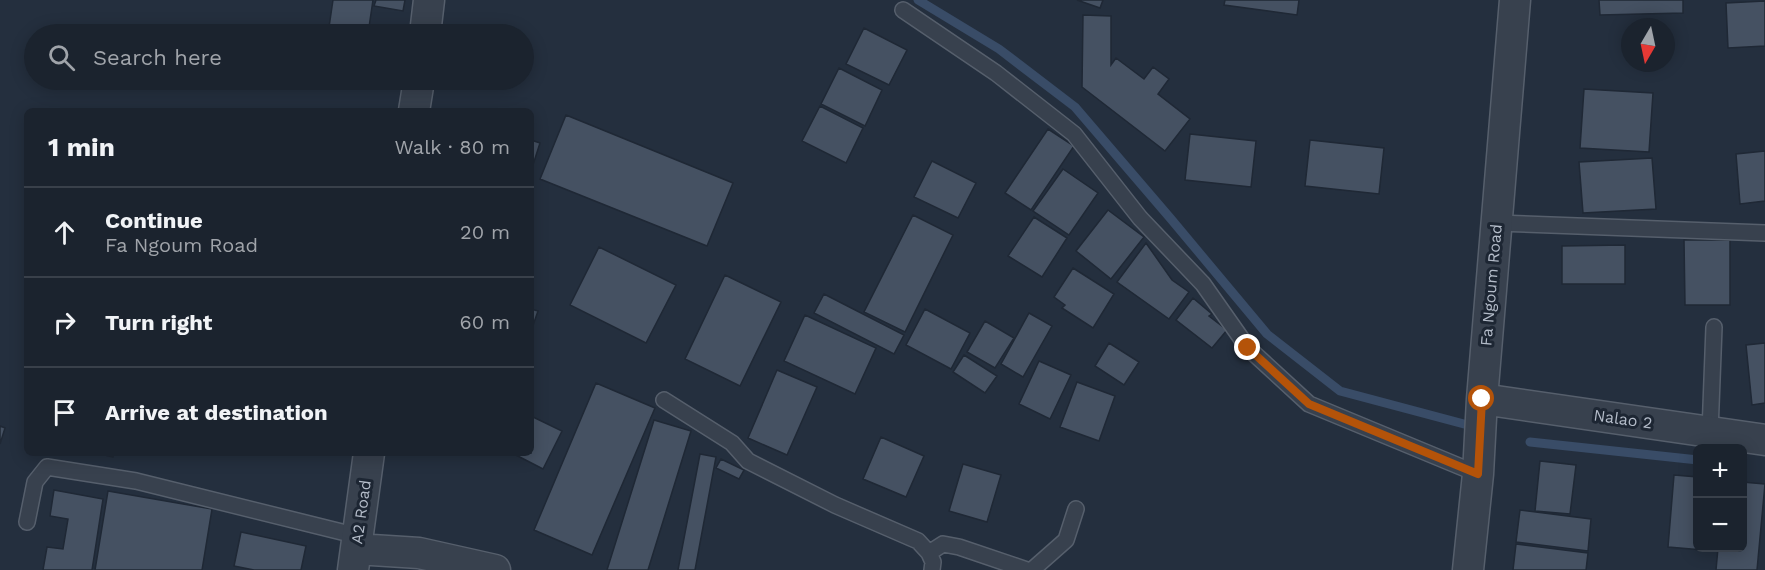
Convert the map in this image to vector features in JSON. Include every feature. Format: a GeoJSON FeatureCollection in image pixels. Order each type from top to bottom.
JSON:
{"type":"FeatureCollection","features":[{"type":"Feature","properties":{"kind":"street"},"geometry":{"type":"LineString","coordinates":[[425,24],[429,0]]}},
{"type":"Feature","properties":{"kind":"street","name":"Fa Ngoum Road"},"geometry":{"type":"LineString","coordinates":[[1468,570],[1478,474],[1482,399],[1515,0]]}},
{"type":"Feature","properties":{"kind":"street"},"geometry":{"type":"LineString","coordinates":[[414,108],[417,90]]}},
{"type":"Feature","properties":{"kind":"street","name":"Nalao 2"},"geometry":{"type":"LineString","coordinates":[[1482,399],[1765,440]]}},
{"type":"Feature","properties":{"kind":"street","name":"A2 Road"},"geometry":{"type":"LineString","coordinates":[[356,552],[369,456]]}},
{"type":"Feature","properties":{"kind":"street"},"geometry":{"type":"LineString","coordinates":[[356,552],[419,553],[495,570]]}},
{"type":"Feature","properties":{"kind":"lane"},"geometry":{"type":"LineString","coordinates":[[903,10],[996,73],[1074,134],[1140,218],[1203,284],[1248,348],[1309,404],[1478,474]]}},
{"type":"Feature","properties":{"kind":"lane"},"geometry":{"type":"LineString","coordinates":[[1496,223],[1765,233]]}},
{"type":"Feature","properties":{"kind":"lane"},"geometry":{"type":"LineString","coordinates":[[1710,432],[1714,327]]}},
{"type":"Feature","properties":{"kind":"lane"},"geometry":{"type":"LineString","coordinates":[[664,400],[732,443],[748,461],[835,506],[918,541],[929,553],[933,562],[932,570]]}},
{"type":"Feature","properties":{"kind":"lane"},"geometry":{"type":"LineString","coordinates":[[27,522],[35,482],[47,467],[136,481],[356,552]]}},
{"type":"Feature","properties":{"kind":"lane"},"geometry":{"type":"LineString","coordinates":[[1032,570],[1066,540],[1076,509]]}},
{"type":"Feature","properties":{"kind":"lane"},"geometry":{"type":"LineString","coordinates":[[929,553],[943,544],[959,547],[1027,570]]}},
{"type":"Feature","properties":{"kind":"building"},"geometry":{"type":"Polygon","coordinates":[[[333,0],[373,0],[369,24],[329,24],[333,0]]]}},
{"type":"Feature","properties":{"kind":"building"},"geometry":{"type":"Polygon","coordinates":[[[376,0],[405,0],[403,11],[374,6],[376,0]]]}},
{"type":"Feature","properties":{"kind":"building"},"geometry":{"type":"Polygon","coordinates":[[[1077,0],[1103,0],[1100,8],[1077,0]]]}},
{"type":"Feature","properties":{"kind":"building"},"geometry":{"type":"Polygon","coordinates":[[[1225,0],[1299,0],[1297,15],[1224,5],[1225,0]]]}},
{"type":"Feature","properties":{"kind":"building"},"geometry":{"type":"Polygon","coordinates":[[[1599,0],[1683,0],[1683,13],[1600,15],[1599,0]]]}},
{"type":"Feature","properties":{"kind":"building"},"geometry":{"type":"Polygon","coordinates":[[[1765,1],[1765,46],[1728,48],[1726,3],[1765,1]]]}},
{"type":"Feature","properties":{"kind":"building"},"geometry":{"type":"Polygon","coordinates":[[[1083,15],[1111,16],[1111,65],[1116,58],[1144,79],[1153,67],[1169,79],[1158,94],[1190,119],[1165,151],[1082,87],[1083,15]]]}},
{"type":"Feature","properties":{"kind":"building"},"geometry":{"type":"Polygon","coordinates":[[[864,28],[907,50],[889,85],[846,64],[864,28]]]}},
{"type":"Feature","properties":{"kind":"building"},"geometry":{"type":"Polygon","coordinates":[[[839,68],[882,90],[865,126],[821,104],[839,68]]]}},
{"type":"Feature","properties":{"kind":"building"},"geometry":{"type":"Polygon","coordinates":[[[1584,89],[1653,93],[1649,152],[1580,148],[1584,89]]]}},
{"type":"Feature","properties":{"kind":"building"},"geometry":{"type":"Polygon","coordinates":[[[820,106],[863,128],[846,163],[802,141],[820,106]]]}},
{"type":"Feature","properties":{"kind":"building"},"geometry":{"type":"Polygon","coordinates":[[[566,115],[733,183],[707,246],[540,179],[566,115]]]}},
{"type":"Feature","properties":{"kind":"building"},"geometry":{"type":"Polygon","coordinates":[[[1048,129],[1074,146],[1031,210],[1005,193],[1048,129]]]}},
{"type":"Feature","properties":{"kind":"building"},"geometry":{"type":"Polygon","coordinates":[[[1190,134],[1256,141],[1251,187],[1185,180],[1190,134]]]}},
{"type":"Feature","properties":{"kind":"building"},"geometry":{"type":"Polygon","coordinates":[[[1310,140],[1384,148],[1379,194],[1305,186],[1310,140]]]}},
{"type":"Feature","properties":{"kind":"building"},"geometry":{"type":"Polygon","coordinates":[[[534,141],[540,143],[534,162],[534,141]]]}},
{"type":"Feature","properties":{"kind":"building"},"geometry":{"type":"Polygon","coordinates":[[[1765,151],[1765,201],[1740,204],[1736,154],[1765,151]]]}},
{"type":"Feature","properties":{"kind":"building"},"geometry":{"type":"Polygon","coordinates":[[[1652,158],[1656,209],[1583,213],[1579,162],[1652,158]]]}},
{"type":"Feature","properties":{"kind":"building"},"geometry":{"type":"Polygon","coordinates":[[[932,161],[976,183],[958,218],[914,197],[932,161]]]}},
{"type":"Feature","properties":{"kind":"building"},"geometry":{"type":"Polygon","coordinates":[[[1063,169],[1098,193],[1069,235],[1033,211],[1063,169]]]}},
{"type":"Feature","properties":{"kind":"building"},"geometry":{"type":"Polygon","coordinates":[[[1108,210],[1144,237],[1111,279],[1076,251],[1108,210]]]}},
{"type":"Feature","properties":{"kind":"building"},"geometry":{"type":"Polygon","coordinates":[[[913,215],[953,235],[905,332],[864,312],[913,215]]]}},
{"type":"Feature","properties":{"kind":"building"},"geometry":{"type":"Polygon","coordinates":[[[1034,217],[1067,238],[1042,277],[1008,256],[1034,217]]]}},
{"type":"Feature","properties":{"kind":"building"},"geometry":{"type":"Polygon","coordinates":[[[1684,240],[1730,240],[1730,305],[1685,305],[1684,240]]]}},
{"type":"Feature","properties":{"kind":"building"},"geometry":{"type":"Polygon","coordinates":[[[1146,243],[1172,280],[1189,292],[1169,319],[1117,282],[1146,243]]]}},
{"type":"Feature","properties":{"kind":"building"},"geometry":{"type":"Polygon","coordinates":[[[1625,245],[1625,284],[1562,284],[1562,246],[1625,245]]]}},
{"type":"Feature","properties":{"kind":"building"},"geometry":{"type":"Polygon","coordinates":[[[599,247],[676,285],[646,343],[570,305],[599,247]]]}},
{"type":"Feature","properties":{"kind":"building"},"geometry":{"type":"Polygon","coordinates":[[[1073,268],[1114,294],[1093,328],[1062,308],[1065,305],[1054,297],[1073,268]]]}},
{"type":"Feature","properties":{"kind":"building"},"geometry":{"type":"Polygon","coordinates":[[[725,275],[781,302],[740,386],[685,359],[725,275]]]}},
{"type":"Feature","properties":{"kind":"building"},"geometry":{"type":"Polygon","coordinates":[[[824,294],[904,335],[894,354],[814,313],[824,294]]]}},
{"type":"Feature","properties":{"kind":"building"},"geometry":{"type":"Polygon","coordinates":[[[1193,298],[1212,314],[1209,316],[1227,330],[1212,348],[1176,320],[1193,298]]]}},
{"type":"Feature","properties":{"kind":"building"},"geometry":{"type":"Polygon","coordinates":[[[925,309],[970,333],[951,369],[906,345],[925,309]]]}},
{"type":"Feature","properties":{"kind":"building"},"geometry":{"type":"Polygon","coordinates":[[[534,310],[538,311],[534,322],[534,310]]]}},
{"type":"Feature","properties":{"kind":"building"},"geometry":{"type":"Polygon","coordinates":[[[1029,313],[1052,326],[1023,377],[1001,364],[1029,313]]]}},
{"type":"Feature","properties":{"kind":"building"},"geometry":{"type":"Polygon","coordinates":[[[805,315],[876,348],[855,394],[784,361],[805,315]]]}},
{"type":"Feature","properties":{"kind":"building"},"geometry":{"type":"Polygon","coordinates":[[[985,321],[1014,338],[995,368],[967,352],[985,321]]]}},
{"type":"Feature","properties":{"kind":"building"},"geometry":{"type":"Polygon","coordinates":[[[1109,343],[1139,362],[1124,385],[1095,366],[1109,343]]]}},
{"type":"Feature","properties":{"kind":"building"},"geometry":{"type":"Polygon","coordinates":[[[1765,343],[1765,403],[1752,405],[1746,345],[1765,343]]]}},
{"type":"Feature","properties":{"kind":"building"},"geometry":{"type":"Polygon","coordinates":[[[964,355],[997,376],[985,393],[953,372],[964,355]]]}},
{"type":"Feature","properties":{"kind":"building"},"geometry":{"type":"Polygon","coordinates":[[[1039,361],[1071,375],[1050,419],[1019,404],[1039,361]]]}},
{"type":"Feature","properties":{"kind":"building"},"geometry":{"type":"Polygon","coordinates":[[[777,370],[817,387],[787,455],[748,438],[777,370]]]}},
{"type":"Feature","properties":{"kind":"building"},"geometry":{"type":"Polygon","coordinates":[[[1077,382],[1115,396],[1099,441],[1060,427],[1077,382]]]}},
{"type":"Feature","properties":{"kind":"building"},"geometry":{"type":"Polygon","coordinates":[[[596,383],[655,408],[592,555],[534,530],[596,383]]]}},
{"type":"Feature","properties":{"kind":"building"},"geometry":{"type":"Polygon","coordinates":[[[534,417],[562,431],[543,469],[518,456],[534,456],[534,417]]]}},
{"type":"Feature","properties":{"kind":"building"},"geometry":{"type":"Polygon","coordinates":[[[654,420],[691,431],[648,570],[607,570],[654,420]]]}},
{"type":"Feature","properties":{"kind":"building"},"geometry":{"type":"Polygon","coordinates":[[[0,426],[5,428],[0,444],[0,426]]]}},
{"type":"Feature","properties":{"kind":"building"},"geometry":{"type":"Polygon","coordinates":[[[881,437],[924,456],[906,497],[863,479],[881,437]]]}},
{"type":"Feature","properties":{"kind":"building"},"geometry":{"type":"Polygon","coordinates":[[[700,454],[716,457],[695,570],[678,570],[700,454]]]}},
{"type":"Feature","properties":{"kind":"building"},"geometry":{"type":"Polygon","coordinates":[[[721,459],[744,470],[739,479],[716,468],[721,459]]]}},
{"type":"Feature","properties":{"kind":"building"},"geometry":{"type":"Polygon","coordinates":[[[1540,461],[1576,465],[1570,514],[1535,511],[1540,461]]]}},
{"type":"Feature","properties":{"kind":"building"},"geometry":{"type":"Polygon","coordinates":[[[963,464],[1001,475],[987,522],[949,511],[963,464]]]}},
{"type":"Feature","properties":{"kind":"building"},"geometry":{"type":"Polygon","coordinates":[[[1674,475],[1693,477],[1693,549],[1668,547],[1674,475]]]}},
{"type":"Feature","properties":{"kind":"building"},"geometry":{"type":"Polygon","coordinates":[[[1747,482],[1765,484],[1757,570],[1716,570],[1718,552],[1747,552],[1747,482]]]}},
{"type":"Feature","properties":{"kind":"building"},"geometry":{"type":"Polygon","coordinates":[[[54,490],[103,499],[92,570],[43,570],[47,547],[63,549],[68,519],[50,516],[54,490]]]}},
{"type":"Feature","properties":{"kind":"building"},"geometry":{"type":"Polygon","coordinates":[[[108,491],[212,509],[202,570],[95,570],[108,491]]]}},
{"type":"Feature","properties":{"kind":"building"},"geometry":{"type":"Polygon","coordinates":[[[1520,510],[1591,519],[1588,551],[1516,542],[1520,510]]]}},
{"type":"Feature","properties":{"kind":"building"},"geometry":{"type":"Polygon","coordinates":[[[241,532],[306,546],[301,570],[254,570],[234,566],[241,532]]]}},
{"type":"Feature","properties":{"kind":"building"},"geometry":{"type":"Polygon","coordinates":[[[1516,544],[1588,553],[1586,570],[1513,570],[1516,544]]]}},
{"type":"Feature","properties":{"kind":"waterway"},"geometry":{"type":"LineString","coordinates":[[918,0],[999,49],[1075,107],[1267,334],[1340,391],[1464,424]]}},
{"type":"Feature","properties":{"kind":"waterway"},"geometry":{"type":"LineString","coordinates":[[1530,442],[1693,459]]}},
{"type":"Feature","properties":{"kind":"route"},"geometry":{"type":"LineString","coordinates":[[1248,348],[1309,404],[1478,474],[1482,399]]}}]}
